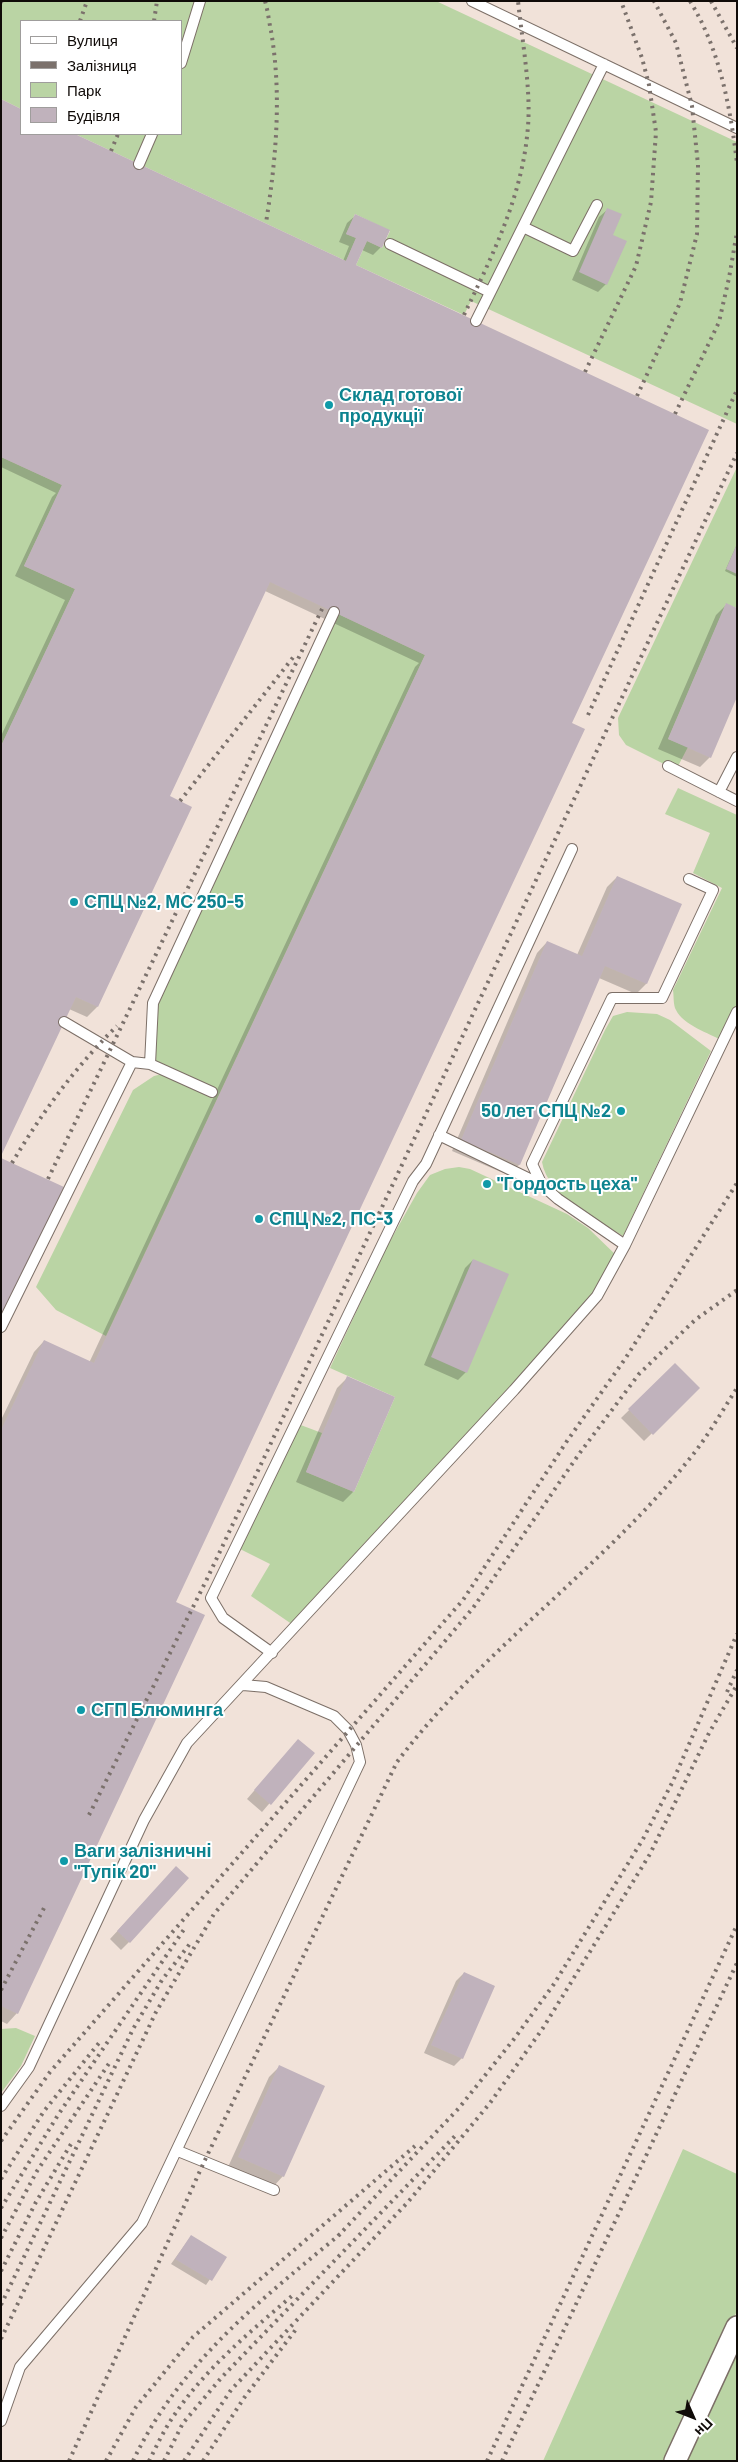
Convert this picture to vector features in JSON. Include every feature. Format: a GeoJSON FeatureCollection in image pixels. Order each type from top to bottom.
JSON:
{"type":"FeatureCollection","features":[{"type":"Feature","properties":{"kind":"street"},"geometry":{"type":"LineString","coordinates":[[675,2461],[737,2327]]}},
{"type":"Feature","properties":{"kind":"lane"},"geometry":{"type":"LineString","coordinates":[[182,60],[200,1]]}},
{"type":"Feature","properties":{"kind":"lane"},"geometry":{"type":"LineString","coordinates":[[472,1],[737,128]]}},
{"type":"Feature","properties":{"kind":"lane"},"geometry":{"type":"LineString","coordinates":[[476,321],[604,64]]}},
{"type":"Feature","properties":{"kind":"lane"},"geometry":{"type":"LineString","coordinates":[[139,164],[152,135]]}},
{"type":"Feature","properties":{"kind":"lane"},"geometry":{"type":"LineString","coordinates":[[522,227],[573,251],[597,205]]}},
{"type":"Feature","properties":{"kind":"lane"},"geometry":{"type":"LineString","coordinates":[[390,244],[490,292]]}},
{"type":"Feature","properties":{"kind":"lane"},"geometry":{"type":"LineString","coordinates":[[150,1064],[154,1003],[334,612]]}},
{"type":"Feature","properties":{"kind":"lane"},"geometry":{"type":"LineString","coordinates":[[719,792],[737,757]]}},
{"type":"Feature","properties":{"kind":"lane"},"geometry":{"type":"LineString","coordinates":[[668,766],[737,800]]}},
{"type":"Feature","properties":{"kind":"lane"},"geometry":{"type":"LineString","coordinates":[[272,1653],[223,1618],[211,1598],[413,1181],[426,1164],[572,849]]}},
{"type":"Feature","properties":{"kind":"lane"},"geometry":{"type":"LineString","coordinates":[[542,1185],[532,1164],[612,998],[662,998],[713,890],[689,879]]}},
{"type":"Feature","properties":{"kind":"lane"},"geometry":{"type":"LineString","coordinates":[[1,2106],[29,2067],[144,1820],[187,1743],[243,1685],[514,1390],[597,1296],[625,1245],[737,1012]]}},
{"type":"Feature","properties":{"kind":"lane"},"geometry":{"type":"LineString","coordinates":[[64,1022],[132,1062],[150,1064],[212,1092]]}},
{"type":"Feature","properties":{"kind":"lane"},"geometry":{"type":"LineString","coordinates":[[1,1327],[132,1062]]}},
{"type":"Feature","properties":{"kind":"lane"},"geometry":{"type":"LineString","coordinates":[[439,1135],[542,1185],[558,1199],[625,1245]]}},
{"type":"Feature","properties":{"kind":"lane"},"geometry":{"type":"LineString","coordinates":[[1,2421],[20,2367],[142,2223],[178,2151],[360,1762],[356,1744],[348,1730],[334,1716],[266,1687],[243,1685]]}},
{"type":"Feature","properties":{"kind":"lane"},"geometry":{"type":"LineString","coordinates":[[178,2151],[274,2190]]}},
{"type":"Feature","properties":{"kind":"green space"},"geometry":{"type":"Polygon","coordinates":[[[1,1],[436,1],[737,142],[737,424],[471,301],[464,315],[356,265],[367,241],[382,248],[390,231],[355,214],[346,234],[356,238],[346,261],[77,135],[182,135],[182,20],[20,20],[20,108],[1,99],[1,1]]]}},
{"type":"Feature","properties":{"kind":"green space"},"geometry":{"type":"Polygon","coordinates":[[[1,457],[62,485],[24,566],[75,589],[1,746],[1,457]]]}},
{"type":"Feature","properties":{"kind":"green space"},"geometry":{"type":"Polygon","coordinates":[[[737,467],[737,608],[726,604],[668,739],[688,747],[676,770],[626,745],[619,735],[618,718],[737,467]]]}},
{"type":"Feature","properties":{"kind":"green space"},"geometry":{"type":"Polygon","coordinates":[[[334,612],[425,655],[106,1336],[56,1310],[36,1287],[133,1090],[154,1076],[166,1073],[150,1064],[153,1003],[334,612]]]}},
{"type":"Feature","properties":{"kind":"green space"},"geometry":{"type":"Polygon","coordinates":[[[678,788],[737,815],[737,1012],[723,1041],[684,1020],[674,1006],[673,990],[722,888],[693,873],[710,833],[665,814],[678,788]]]}},
{"type":"Feature","properties":{"kind":"green space"},"geometry":{"type":"Polygon","coordinates":[[[627,1012],[657,1014],[670,1020],[711,1051],[623,1236],[587,1214],[563,1196],[553,1186],[542,1162],[605,1030],[613,1016],[627,1012]]]}},
{"type":"Feature","properties":{"kind":"green space"},"geometry":{"type":"Polygon","coordinates":[[[459,1167],[470,1169],[567,1214],[588,1228],[618,1257],[597,1296],[296,1627],[251,1596],[270,1564],[238,1548],[298,1424],[322,1433],[306,1472],[354,1492],[395,1397],[330,1368],[385,1250],[417,1193],[430,1175],[445,1169],[459,1167]]]}},
{"type":"Feature","properties":{"kind":"green space"},"geometry":{"type":"Polygon","coordinates":[[[16,2028],[35,2036],[21,2066],[1,2093],[1,2029],[16,2028]]]}},
{"type":"Feature","properties":{"kind":"green space"},"geometry":{"type":"Polygon","coordinates":[[[683,2149],[737,2174],[737,2311],[668,2461],[543,2461],[683,2149]]]}},
{"type":"Feature","properties":{"kind":"green space"},"geometry":{"type":"Polygon","coordinates":[[[731,2356],[737,2359],[737,2461],[683,2461],[731,2356]]]}},
{"type":"Feature","properties":{"kind":"building"},"geometry":{"type":"Polygon","coordinates":[[[1,99],[20,108],[20,135],[77,135],[346,261],[356,238],[346,234],[355,214],[390,230],[382,248],[367,241],[356,265],[709,430],[572,723],[585,729],[176,1602],[205,1615],[18,2014],[1,2006],[1,1430],[44,1340],[94,1363],[425,655],[270,582],[170,796],[192,807],[98,1007],[76,997],[1,1156],[1,746],[75,589],[24,566],[62,485],[1,457],[1,99]]]}},
{"type":"Feature","properties":{"kind":"building"},"geometry":{"type":"Polygon","coordinates":[[[607,208],[622,214],[613,235],[627,241],[607,285],[579,272],[607,208]]]}},
{"type":"Feature","properties":{"kind":"building"},"geometry":{"type":"Polygon","coordinates":[[[737,544],[737,574],[726,569],[737,544]]]}},
{"type":"Feature","properties":{"kind":"building"},"geometry":{"type":"Polygon","coordinates":[[[726,603],[737,608],[737,697],[711,758],[668,739],[726,603]]]}},
{"type":"Feature","properties":{"kind":"building"},"geometry":{"type":"Polygon","coordinates":[[[617,876],[682,904],[647,984],[605,966],[520,1165],[461,1140],[547,941],[582,956],[617,876]]]}},
{"type":"Feature","properties":{"kind":"building"},"geometry":{"type":"Polygon","coordinates":[[[1,1158],[64,1187],[6,1313],[1,1311],[1,1158]]]}},
{"type":"Feature","properties":{"kind":"building"},"geometry":{"type":"Polygon","coordinates":[[[473,1259],[509,1274],[467,1373],[431,1357],[473,1259]]]}},
{"type":"Feature","properties":{"kind":"building"},"geometry":{"type":"Polygon","coordinates":[[[675,1363],[700,1388],[653,1435],[628,1409],[675,1363]]]}},
{"type":"Feature","properties":{"kind":"building"},"geometry":{"type":"Polygon","coordinates":[[[347,1376],[395,1397],[354,1492],[306,1472],[347,1376]]]}},
{"type":"Feature","properties":{"kind":"building"},"geometry":{"type":"Polygon","coordinates":[[[298,1739],[315,1753],[271,1805],[254,1790],[298,1739]]]}},
{"type":"Feature","properties":{"kind":"building"},"geometry":{"type":"Polygon","coordinates":[[[176,1866],[189,1878],[130,1943],[117,1931],[176,1866]]]}},
{"type":"Feature","properties":{"kind":"building"},"geometry":{"type":"Polygon","coordinates":[[[464,1972],[495,1986],[463,2059],[431,2045],[464,1972]]]}},
{"type":"Feature","properties":{"kind":"building"},"geometry":{"type":"Polygon","coordinates":[[[279,2065],[325,2086],[284,2177],[238,2157],[279,2065]]]}},
{"type":"Feature","properties":{"kind":"building"},"geometry":{"type":"Polygon","coordinates":[[[191,2235],[227,2257],[212,2281],[175,2259],[191,2235]]]}},
{"type":"Feature","properties":{"kind":"railway"},"geometry":{"type":"LineString","coordinates":[[80,20],[87,1]]}},
{"type":"Feature","properties":{"kind":"railway"},"geometry":{"type":"LineString","coordinates":[[154,20],[157,1]]}},
{"type":"Feature","properties":{"kind":"railway"},"geometry":{"type":"LineString","coordinates":[[265,1],[274,55],[277,103],[273,175],[266,223]]}},
{"type":"Feature","properties":{"kind":"railway"},"geometry":{"type":"LineString","coordinates":[[464,315],[496,247],[505,223],[520,176],[525,151],[529,112],[526,64],[518,1]]}},
{"type":"Feature","properties":{"kind":"railway"},"geometry":{"type":"LineString","coordinates":[[585,372],[636,266],[651,202],[656,132],[649,85],[642,58],[621,1]]}},
{"type":"Feature","properties":{"kind":"railway"},"geometry":{"type":"LineString","coordinates":[[637,396],[680,303],[697,234],[698,165],[692,106],[676,43],[654,1]]}},
{"type":"Feature","properties":{"kind":"railway"},"geometry":{"type":"LineString","coordinates":[[690,1],[709,39],[722,79],[737,163]]}},
{"type":"Feature","properties":{"kind":"railway"},"geometry":{"type":"LineString","coordinates":[[711,1],[737,48]]}},
{"type":"Feature","properties":{"kind":"railway"},"geometry":{"type":"LineString","coordinates":[[111,151],[118,135]]}},
{"type":"Feature","properties":{"kind":"railway"},"geometry":{"type":"LineString","coordinates":[[675,414],[719,322],[737,232]]}},
{"type":"Feature","properties":{"kind":"railway"},"geometry":{"type":"LineString","coordinates":[[588,715],[737,390]]}},
{"type":"Feature","properties":{"kind":"railway"},"geometry":{"type":"LineString","coordinates":[[89,1815],[207,1579],[737,453]]}},
{"type":"Feature","properties":{"kind":"railway"},"geometry":{"type":"LineString","coordinates":[[48,1179],[323,607]]}},
{"type":"Feature","properties":{"kind":"railway"},"geometry":{"type":"LineString","coordinates":[[180,801],[295,655]]}},
{"type":"Feature","properties":{"kind":"railway"},"geometry":{"type":"LineString","coordinates":[[12,1163],[73,1074],[117,1026]]}},
{"type":"Feature","properties":{"kind":"railway"},"geometry":{"type":"LineString","coordinates":[[1,2141],[50,2072],[463,1600],[567,1441],[625,1359],[737,1183]]}},
{"type":"Feature","properties":{"kind":"railway"},"geometry":{"type":"LineString","coordinates":[[1,2339],[156,2012],[214,1914],[473,1608],[579,1454],[639,1374],[695,1320],[737,1290]]}},
{"type":"Feature","properties":{"kind":"railway"},"geometry":{"type":"LineString","coordinates":[[69,2461],[204,2162],[397,1762],[430,1721],[466,1682],[620,1536],[657,1497],[697,1449],[737,1388]]}},
{"type":"Feature","properties":{"kind":"railway"},"geometry":{"type":"LineString","coordinates":[[338,2236],[459,2108],[514,2039],[554,1984],[643,1839],[673,1781],[737,1634]]}},
{"type":"Feature","properties":{"kind":"railway"},"geometry":{"type":"LineString","coordinates":[[727,1692],[737,1670]]}},
{"type":"Feature","properties":{"kind":"railway"},"geometry":{"type":"LineString","coordinates":[[184,2461],[231,2390],[408,2202],[490,2103],[543,2028],[650,1854],[709,1733],[737,1685]]}},
{"type":"Feature","properties":{"kind":"railway"},"geometry":{"type":"LineString","coordinates":[[1,1990],[44,1908]]}},
{"type":"Feature","properties":{"kind":"railway"},"geometry":{"type":"LineString","coordinates":[[487,2461],[737,1925]]}},
{"type":"Feature","properties":{"kind":"railway"},"geometry":{"type":"LineString","coordinates":[[1,2208],[58,2115],[185,1928]]}},
{"type":"Feature","properties":{"kind":"railway"},"geometry":{"type":"LineString","coordinates":[[1,2305],[133,2029],[162,1980],[192,1941]]}},
{"type":"Feature","properties":{"kind":"railway"},"geometry":{"type":"LineString","coordinates":[[502,2461],[737,1963]]}},
{"type":"Feature","properties":{"kind":"railway"},"geometry":{"type":"LineString","coordinates":[[1,2179],[44,2111],[99,2043]]}},
{"type":"Feature","properties":{"kind":"railway"},"geometry":{"type":"LineString","coordinates":[[1,2238],[37,2171],[110,2062]]}},
{"type":"Feature","properties":{"kind":"railway"},"geometry":{"type":"LineString","coordinates":[[164,2461],[183,2423],[222,2377],[455,2136]]}},
{"type":"Feature","properties":{"kind":"railway"},"geometry":{"type":"LineString","coordinates":[[1,2271],[36,2202],[71,2144]]}},
{"type":"Feature","properties":{"kind":"railway"},"geometry":{"type":"LineString","coordinates":[[106,2461],[136,2407],[193,2337],[415,2146]]}},
{"type":"Feature","properties":{"kind":"railway"},"geometry":{"type":"LineString","coordinates":[[133,2461],[152,2425],[174,2393],[225,2334],[344,2231]]}},
{"type":"Feature","properties":{"kind":"railway"},"geometry":{"type":"LineString","coordinates":[[149,2461],[171,2419],[187,2397],[230,2351],[293,2295]]}},
{"type":"Feature","properties":{"kind":"railway"},"geometry":{"type":"LineString","coordinates":[[203,2461],[244,2398],[297,2328]]}},
{"type":"Feature","properties":{"kind":"place","name":"Склад готової продукції"},"geometry":{"type":"Point","coordinates":[329,405]}},
{"type":"Feature","properties":{"kind":"place","name":"СПЦ №2, МС 250-5"},"geometry":{"type":"Point","coordinates":[74,902]}},
{"type":"Feature","properties":{"kind":"place","name":"50 лет СПЦ №2"},"geometry":{"type":"Point","coordinates":[621,1111]}},
{"type":"Feature","properties":{"kind":"place","name":"\"Гордость цеха\""},"geometry":{"type":"Point","coordinates":[487,1184]}},
{"type":"Feature","properties":{"kind":"place","name":"СПЦ №2, ПС-3"},"geometry":{"type":"Point","coordinates":[259,1219]}},
{"type":"Feature","properties":{"kind":"place","name":"СГП Блюминга"},"geometry":{"type":"Point","coordinates":[81,1710]}},
{"type":"Feature","properties":{"kind":"place","name":"Ваги залізничні \"Тупік 20\""},"geometry":{"type":"Point","coordinates":[64,1861]}}]}
